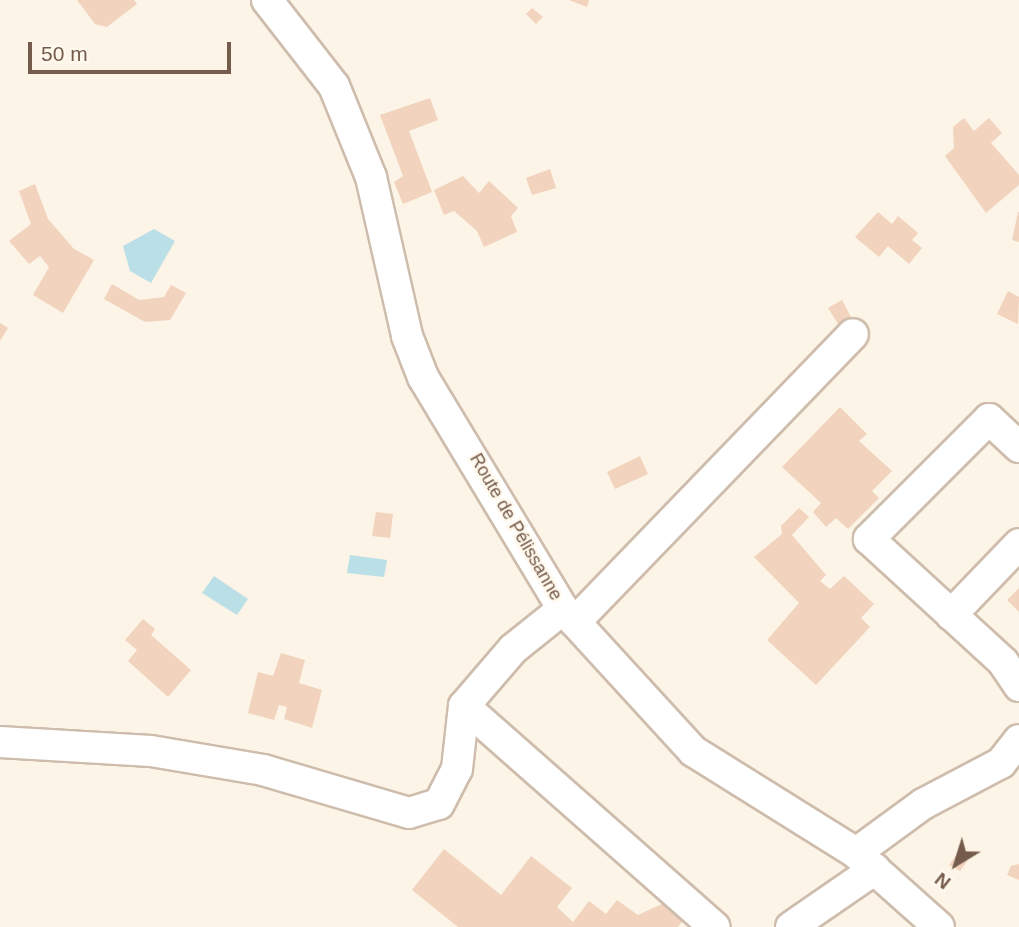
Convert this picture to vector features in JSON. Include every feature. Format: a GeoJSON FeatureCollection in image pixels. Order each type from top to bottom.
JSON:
{"type":"FeatureCollection","features":[{"type":"Feature","properties":{"kind":"street","name":"Route de Pélissanne"},"geometry":{"type":"LineString","coordinates":[[267,0],[339,97],[371,177],[407,335],[423,377],[569,615],[693,751],[866,861],[939,927]]}},
{"type":"Feature","properties":{"kind":"street"},"geometry":{"type":"LineString","coordinates":[[0,742],[151,751],[263,770],[410,813],[439,804],[457,769],[464,706],[513,649],[569,615],[853,334]]}},
{"type":"Feature","properties":{"kind":"street"},"geometry":{"type":"LineString","coordinates":[[1019,447],[989,419],[869,539],[1003,662],[1019,686]]}},
{"type":"Feature","properties":{"kind":"street"},"geometry":{"type":"LineString","coordinates":[[950,615],[1019,544]]}},
{"type":"Feature","properties":{"kind":"street"},"geometry":{"type":"LineString","coordinates":[[464,706],[715,927]]}},
{"type":"Feature","properties":{"kind":"street"},"geometry":{"type":"LineString","coordinates":[[791,927],[866,861],[923,804],[1002,763],[1019,740]]}},
{"type":"Feature","properties":{"kind":"water"},"geometry":{"type":"Polygon","coordinates":[[[154,229],[175,241],[151,283],[130,271],[123,246],[154,229]]]}},
{"type":"Feature","properties":{"kind":"water"},"geometry":{"type":"Polygon","coordinates":[[[350,555],[387,560],[384,577],[347,573],[350,555]]]}},
{"type":"Feature","properties":{"kind":"water"},"geometry":{"type":"Polygon","coordinates":[[[214,576],[248,599],[237,615],[202,593],[214,576]]]}},
{"type":"Feature","properties":{"kind":"building"},"geometry":{"type":"Polygon","coordinates":[[[77,0],[134,0],[137,4],[107,27],[95,24],[77,0]]]}},
{"type":"Feature","properties":{"kind":"building"},"geometry":{"type":"Polygon","coordinates":[[[569,0],[589,0],[587,7],[569,0]]]}},
{"type":"Feature","properties":{"kind":"building"},"geometry":{"type":"Polygon","coordinates":[[[532,8],[543,17],[536,24],[526,14],[532,8]]]}},
{"type":"Feature","properties":{"kind":"building"},"geometry":{"type":"Polygon","coordinates":[[[430,98],[438,120],[409,131],[432,192],[403,204],[394,182],[403,176],[380,115],[430,98]]]}},
{"type":"Feature","properties":{"kind":"building"},"geometry":{"type":"Polygon","coordinates":[[[964,118],[974,131],[989,118],[1002,133],[991,143],[1019,175],[1019,185],[986,213],[945,156],[954,148],[953,127],[964,118]]]}},
{"type":"Feature","properties":{"kind":"building"},"geometry":{"type":"Polygon","coordinates":[[[550,169],[556,188],[532,195],[526,178],[550,169]]]}},
{"type":"Feature","properties":{"kind":"building"},"geometry":{"type":"Polygon","coordinates":[[[463,176],[479,193],[489,181],[518,208],[511,216],[517,232],[484,247],[477,231],[454,211],[444,215],[434,190],[463,176]]]}},
{"type":"Feature","properties":{"kind":"building"},"geometry":{"type":"Polygon","coordinates":[[[35,184],[48,219],[74,249],[94,260],[63,313],[33,295],[49,267],[40,256],[29,264],[9,241],[31,224],[19,191],[35,184]]]}},
{"type":"Feature","properties":{"kind":"building"},"geometry":{"type":"Polygon","coordinates":[[[878,212],[892,224],[898,216],[918,233],[912,240],[922,248],[909,264],[888,246],[879,257],[855,237],[878,212]]]}},
{"type":"Feature","properties":{"kind":"building"},"geometry":{"type":"Polygon","coordinates":[[[1019,212],[1019,242],[1012,240],[1019,212]]]}},
{"type":"Feature","properties":{"kind":"building"},"geometry":{"type":"Polygon","coordinates":[[[112,284],[139,300],[164,297],[171,285],[186,293],[170,320],[145,322],[104,299],[112,284]]]}},
{"type":"Feature","properties":{"kind":"building"},"geometry":{"type":"Polygon","coordinates":[[[1008,291],[1019,297],[1018,324],[997,314],[1008,291]]]}},
{"type":"Feature","properties":{"kind":"building"},"geometry":{"type":"Polygon","coordinates":[[[842,300],[851,317],[838,324],[828,308],[842,300]]]}},
{"type":"Feature","properties":{"kind":"building"},"geometry":{"type":"Polygon","coordinates":[[[0,323],[8,328],[0,341],[0,323]]]}},
{"type":"Feature","properties":{"kind":"building"},"geometry":{"type":"Polygon","coordinates":[[[840,407],[867,434],[859,441],[892,471],[872,491],[879,498],[848,529],[836,518],[826,527],[813,512],[821,503],[782,467],[840,407]]]}},
{"type":"Feature","properties":{"kind":"building"},"geometry":{"type":"Polygon","coordinates":[[[640,456],[648,474],[615,489],[607,472],[640,456]]]}},
{"type":"Feature","properties":{"kind":"building"},"geometry":{"type":"Polygon","coordinates":[[[799,508],[809,517],[792,535],[826,575],[820,581],[830,589],[844,576],[874,604],[861,618],[870,627],[816,685],[767,640],[799,603],[754,557],[782,534],[781,526],[799,508]]]}},
{"type":"Feature","properties":{"kind":"building"},"geometry":{"type":"Polygon","coordinates":[[[376,512],[393,514],[390,538],[372,536],[376,512]]]}},
{"type":"Feature","properties":{"kind":"building"},"geometry":{"type":"Polygon","coordinates":[[[1019,588],[1019,612],[1007,600],[1019,588]]]}},
{"type":"Feature","properties":{"kind":"building"},"geometry":{"type":"Polygon","coordinates":[[[143,619],[155,629],[151,635],[191,670],[168,697],[128,661],[137,650],[125,640],[143,619]]]}},
{"type":"Feature","properties":{"kind":"building"},"geometry":{"type":"Polygon","coordinates":[[[281,653],[305,660],[299,683],[322,690],[312,728],[284,719],[287,707],[279,705],[274,720],[248,713],[258,672],[273,676],[281,653]]]}},
{"type":"Feature","properties":{"kind":"building"},"geometry":{"type":"Polygon","coordinates":[[[444,849],[501,895],[531,856],[572,888],[557,907],[573,922],[589,901],[606,914],[617,900],[638,915],[664,903],[685,918],[678,927],[458,927],[412,890],[444,849]]]}},
{"type":"Feature","properties":{"kind":"building"},"geometry":{"type":"Polygon","coordinates":[[[957,854],[968,860],[960,871],[949,865],[957,854]]]}},
{"type":"Feature","properties":{"kind":"building"},"geometry":{"type":"Polygon","coordinates":[[[1019,864],[1019,880],[1007,875],[1011,866],[1019,864]]]}}]}
